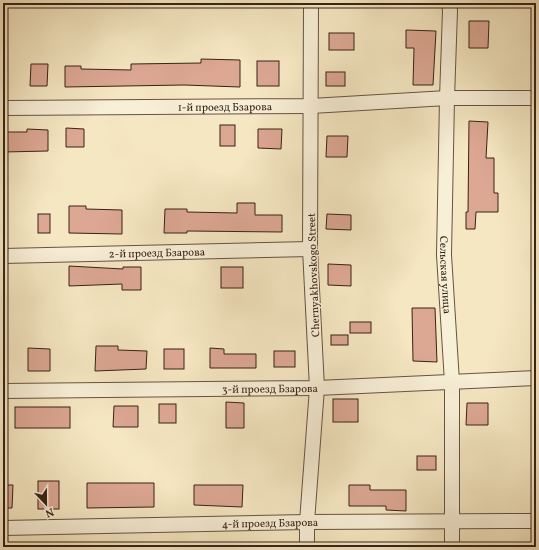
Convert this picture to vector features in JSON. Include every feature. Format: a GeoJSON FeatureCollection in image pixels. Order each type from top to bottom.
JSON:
{"type":"FeatureCollection","features":[{"type":"Feature","properties":{"kind":"street","name":"Chernyakhovskogo Street"},"geometry":{"type":"LineString","coordinates":[[307,547],[307,522],[318,388],[310,249],[311,3]]}},
{"type":"Feature","properties":{"kind":"street","name":"Сельская улица"},"geometry":{"type":"LineString","coordinates":[[449,3],[444,254],[452,382],[452,547]]}},
{"type":"Feature","properties":{"kind":"street","name":"1-й проезд Бзарова"},"geometry":{"type":"LineString","coordinates":[[3,108],[311,106],[447,98],[536,98]]}},
{"type":"Feature","properties":{"kind":"street","name":"2-й проезд Бзарова"},"geometry":{"type":"LineString","coordinates":[[3,256],[310,249]]}},
{"type":"Feature","properties":{"kind":"street","name":"3-й проезд Бзарова"},"geometry":{"type":"LineString","coordinates":[[3,391],[318,388],[536,378]]}},
{"type":"Feature","properties":{"kind":"street","name":"4-й проезд Бзарова"},"geometry":{"type":"LineString","coordinates":[[3,528],[307,522],[536,521]]}},
{"type":"Feature","properties":{"kind":"building"},"geometry":{"type":"Polygon","coordinates":[[[469,21],[489,21],[488,48],[469,48],[469,21]]]}},
{"type":"Feature","properties":{"kind":"building"},"geometry":{"type":"Polygon","coordinates":[[[406,30],[436,31],[433,85],[413,85],[414,48],[406,48],[406,30]]]}},
{"type":"Feature","properties":{"kind":"building"},"geometry":{"type":"Polygon","coordinates":[[[329,33],[354,33],[354,50],[329,50],[329,33]]]}},
{"type":"Feature","properties":{"kind":"building"},"geometry":{"type":"Polygon","coordinates":[[[201,59],[240,60],[240,87],[184,85],[65,87],[65,66],[81,66],[81,69],[131,70],[131,64],[201,63],[201,59]]]}},
{"type":"Feature","properties":{"kind":"building"},"geometry":{"type":"Polygon","coordinates":[[[257,61],[279,61],[279,86],[257,86],[257,61]]]}},
{"type":"Feature","properties":{"kind":"building"},"geometry":{"type":"Polygon","coordinates":[[[31,64],[48,64],[47,86],[30,86],[31,64]]]}},
{"type":"Feature","properties":{"kind":"building"},"geometry":{"type":"Polygon","coordinates":[[[326,72],[345,72],[345,86],[326,86],[326,72]]]}},
{"type":"Feature","properties":{"kind":"building"},"geometry":{"type":"Polygon","coordinates":[[[469,121],[488,122],[486,158],[494,158],[494,193],[498,193],[498,212],[476,212],[475,229],[466,229],[466,212],[468,212],[469,121]]]}},
{"type":"Feature","properties":{"kind":"building"},"geometry":{"type":"Polygon","coordinates":[[[220,125],[235,125],[235,146],[220,146],[220,125]]]}},
{"type":"Feature","properties":{"kind":"building"},"geometry":{"type":"Polygon","coordinates":[[[66,128],[84,129],[84,147],[66,147],[66,128]]]}},
{"type":"Feature","properties":{"kind":"building"},"geometry":{"type":"Polygon","coordinates":[[[27,129],[48,130],[48,151],[3,152],[3,132],[27,132],[27,129]]]}},
{"type":"Feature","properties":{"kind":"building"},"geometry":{"type":"Polygon","coordinates":[[[258,129],[282,129],[281,149],[258,148],[258,129]]]}},
{"type":"Feature","properties":{"kind":"building"},"geometry":{"type":"Polygon","coordinates":[[[327,136],[348,136],[347,157],[326,157],[327,136]]]}},
{"type":"Feature","properties":{"kind":"building"},"geometry":{"type":"Polygon","coordinates":[[[237,203],[255,203],[255,215],[282,215],[282,232],[187,231],[187,233],[164,233],[165,209],[187,209],[187,212],[237,213],[237,203]]]}},
{"type":"Feature","properties":{"kind":"building"},"geometry":{"type":"Polygon","coordinates":[[[69,206],[86,206],[86,209],[122,210],[122,234],[69,233],[69,206]]]}},
{"type":"Feature","properties":{"kind":"building"},"geometry":{"type":"Polygon","coordinates":[[[38,214],[50,214],[50,233],[38,233],[38,214]]]}},
{"type":"Feature","properties":{"kind":"building"},"geometry":{"type":"Polygon","coordinates":[[[327,214],[351,215],[351,230],[326,229],[327,214]]]}},
{"type":"Feature","properties":{"kind":"building"},"geometry":{"type":"Polygon","coordinates":[[[328,264],[351,265],[351,286],[328,285],[328,264]]]}},
{"type":"Feature","properties":{"kind":"building"},"geometry":{"type":"Polygon","coordinates":[[[69,266],[123,269],[123,267],[141,267],[141,290],[122,290],[122,284],[69,286],[69,266]]]}},
{"type":"Feature","properties":{"kind":"building"},"geometry":{"type":"Polygon","coordinates":[[[221,267],[243,267],[243,288],[221,288],[221,267]]]}},
{"type":"Feature","properties":{"kind":"building"},"geometry":{"type":"Polygon","coordinates":[[[412,308],[435,308],[437,362],[413,361],[412,308]]]}},
{"type":"Feature","properties":{"kind":"building"},"geometry":{"type":"Polygon","coordinates":[[[350,322],[371,322],[371,333],[350,333],[350,322]]]}},
{"type":"Feature","properties":{"kind":"building"},"geometry":{"type":"Polygon","coordinates":[[[331,335],[348,335],[348,345],[331,345],[331,335]]]}},
{"type":"Feature","properties":{"kind":"building"},"geometry":{"type":"Polygon","coordinates":[[[96,346],[118,346],[118,350],[147,351],[146,369],[95,371],[96,346]]]}},
{"type":"Feature","properties":{"kind":"building"},"geometry":{"type":"Polygon","coordinates":[[[28,348],[50,349],[50,371],[28,371],[28,348]]]}},
{"type":"Feature","properties":{"kind":"building"},"geometry":{"type":"Polygon","coordinates":[[[210,348],[224,349],[224,354],[256,354],[256,368],[210,368],[210,348]]]}},
{"type":"Feature","properties":{"kind":"building"},"geometry":{"type":"Polygon","coordinates":[[[164,349],[184,349],[184,369],[164,369],[164,349]]]}},
{"type":"Feature","properties":{"kind":"building"},"geometry":{"type":"Polygon","coordinates":[[[274,351],[295,351],[295,367],[274,367],[274,351]]]}},
{"type":"Feature","properties":{"kind":"building"},"geometry":{"type":"Polygon","coordinates":[[[333,399],[358,399],[358,422],[333,422],[333,399]]]}},
{"type":"Feature","properties":{"kind":"building"},"geometry":{"type":"Polygon","coordinates":[[[226,402],[244,403],[244,428],[226,428],[226,402]]]}},
{"type":"Feature","properties":{"kind":"building"},"geometry":{"type":"Polygon","coordinates":[[[467,403],[488,403],[488,425],[466,425],[467,403]]]}},
{"type":"Feature","properties":{"kind":"building"},"geometry":{"type":"Polygon","coordinates":[[[159,404],[176,404],[176,423],[159,423],[159,404]]]}},
{"type":"Feature","properties":{"kind":"building"},"geometry":{"type":"Polygon","coordinates":[[[114,406],[138,406],[138,427],[113,427],[114,406]]]}},
{"type":"Feature","properties":{"kind":"building"},"geometry":{"type":"Polygon","coordinates":[[[15,407],[70,407],[70,428],[15,428],[15,407]]]}},
{"type":"Feature","properties":{"kind":"building"},"geometry":{"type":"Polygon","coordinates":[[[417,456],[436,456],[436,470],[417,470],[417,456]]]}},
{"type":"Feature","properties":{"kind":"building"},"geometry":{"type":"Polygon","coordinates":[[[38,481],[59,481],[59,509],[38,509],[38,481]]]}},
{"type":"Feature","properties":{"kind":"building"},"geometry":{"type":"Polygon","coordinates":[[[87,483],[154,483],[154,507],[87,508],[87,483]]]}},
{"type":"Feature","properties":{"kind":"building"},"geometry":{"type":"Polygon","coordinates":[[[3,485],[13,485],[12,508],[3,508],[3,485]]]}},
{"type":"Feature","properties":{"kind":"building"},"geometry":{"type":"Polygon","coordinates":[[[194,485],[243,485],[242,507],[194,505],[194,485]]]}},
{"type":"Feature","properties":{"kind":"building"},"geometry":{"type":"Polygon","coordinates":[[[349,485],[370,485],[370,490],[406,490],[406,511],[386,510],[386,506],[349,506],[349,485]]]}}]}
